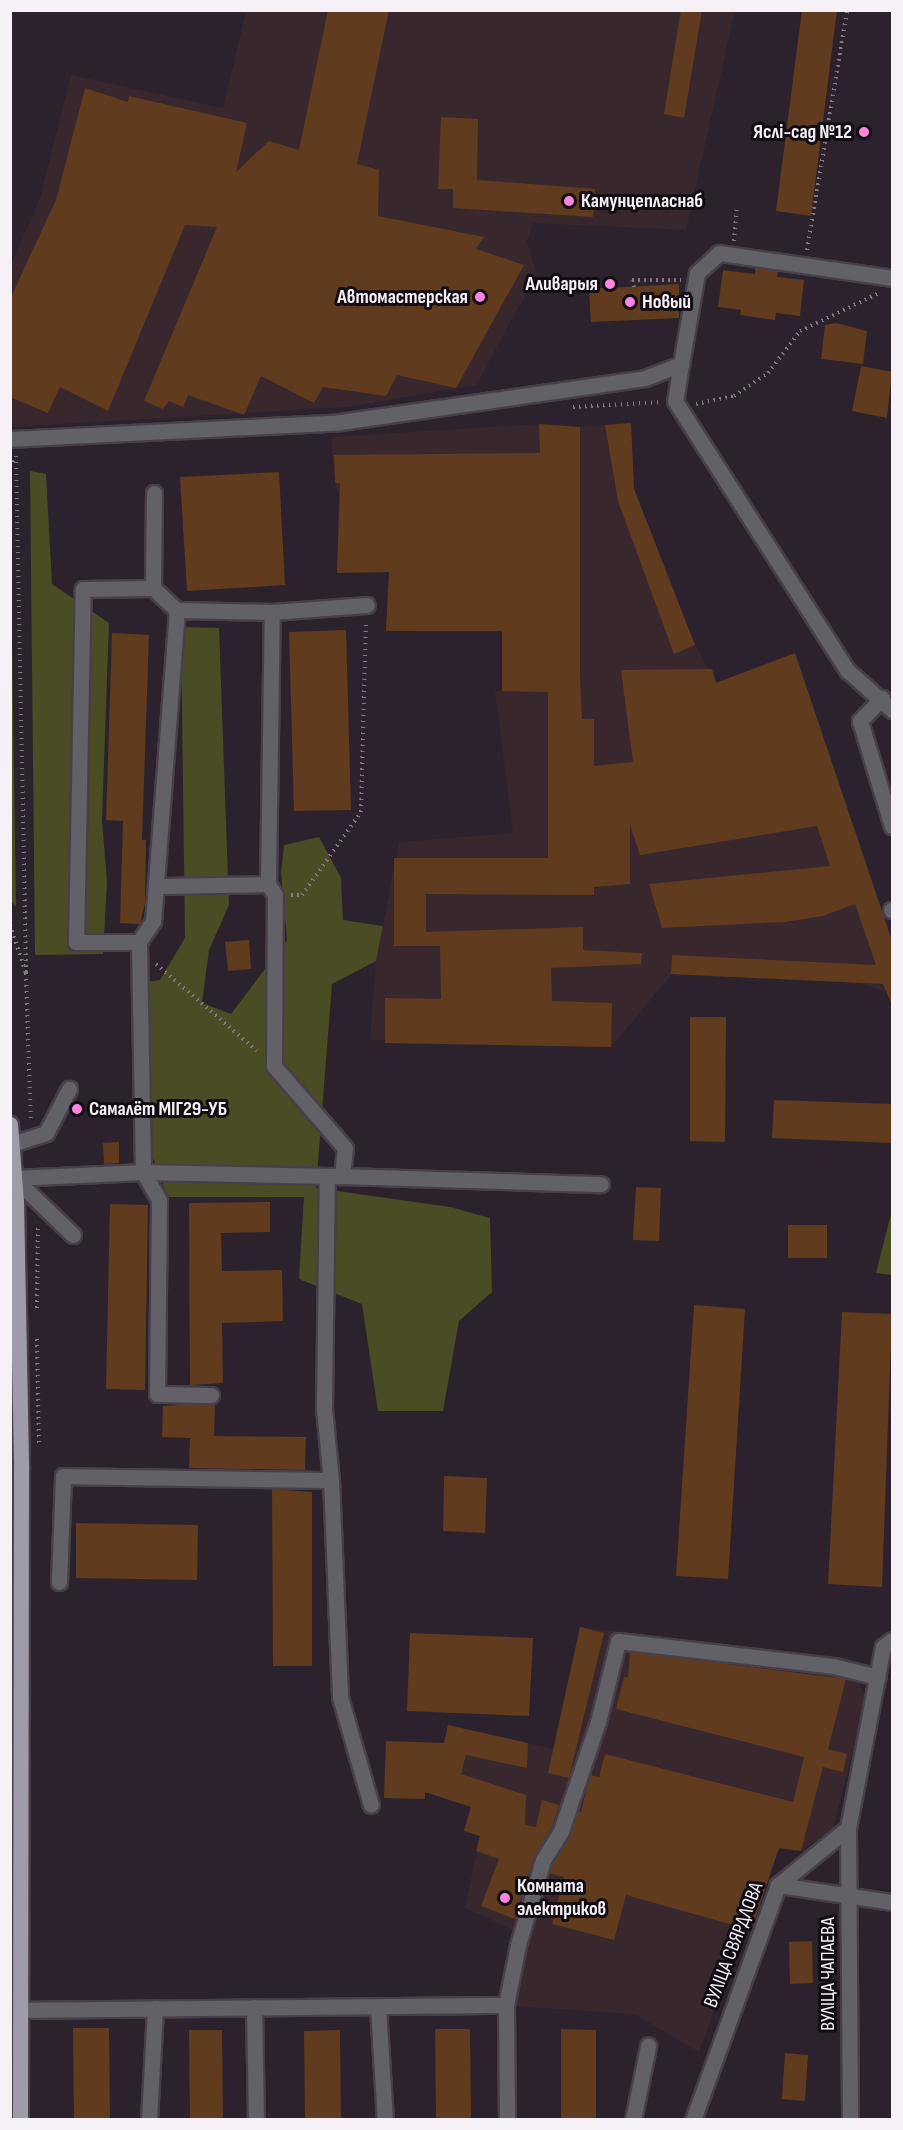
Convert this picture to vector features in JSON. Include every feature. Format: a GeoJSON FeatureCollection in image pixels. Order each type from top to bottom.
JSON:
{"type":"FeatureCollection","features":[{"type":"Feature","properties":{"kind":"main road"},"geometry":{"type":"LineString","coordinates":[[10,1124],[14,1179],[21,1469],[15,1925],[21,2010],[20,2120]]}},
{"type":"Feature","properties":{"kind":"street"},"geometry":{"type":"LineString","coordinates":[[889,284],[805,266],[719,253],[697,273],[675,401],[848,671],[882,698],[892,710]]}},
{"type":"Feature","properties":{"kind":"street"},"geometry":{"type":"LineString","coordinates":[[14,447],[340,422],[645,378],[681,364]]}},
{"type":"Feature","properties":{"kind":"street"},"geometry":{"type":"LineString","coordinates":[[153,588],[154,493]]}},
{"type":"Feature","properties":{"kind":"street"},"geometry":{"type":"LineString","coordinates":[[139,946],[75,942],[83,589],[153,588],[177,610],[272,612],[367,605]]}},
{"type":"Feature","properties":{"kind":"street"},"geometry":{"type":"LineString","coordinates":[[177,610],[153,921],[139,946],[143,1172],[159,1200],[157,1394],[211,1395]]}},
{"type":"Feature","properties":{"kind":"street"},"geometry":{"type":"LineString","coordinates":[[272,612],[274,1065],[345,1148],[335,1176],[324,1409],[331,1480],[340,1697],[371,1805]]}},
{"type":"Feature","properties":{"kind":"street"},"geometry":{"type":"LineString","coordinates":[[882,698],[860,721],[892,826]]}},
{"type":"Feature","properties":{"kind":"street"},"geometry":{"type":"LineString","coordinates":[[156,886],[272,889]]}},
{"type":"Feature","properties":{"kind":"street"},"geometry":{"type":"LineString","coordinates":[[12,1144],[46,1133],[69,1089]]}},
{"type":"Feature","properties":{"kind":"street"},"geometry":{"type":"LineString","coordinates":[[14,1179],[143,1172],[601,1184]]}},
{"type":"Feature","properties":{"kind":"street"},"geometry":{"type":"LineString","coordinates":[[14,1179],[73,1235]]}},
{"type":"Feature","properties":{"kind":"street"},"geometry":{"type":"LineString","coordinates":[[59,1582],[63,1476],[331,1480]]}},
{"type":"Feature","properties":{"kind":"street"},"geometry":{"type":"LineString","coordinates":[[848,1828],[884,1647],[892,1640]]}},
{"type":"Feature","properties":{"kind":"street"},"geometry":{"type":"LineString","coordinates":[[507,2120],[506,2006],[518,1946],[543,1860],[561,1832],[598,1722],[618,1641],[833,1666],[878,1677]]}},
{"type":"Feature","properties":{"kind":"street","name":"ВУЛІЦА СВЯРДЛОВА"},"geometry":{"type":"LineString","coordinates":[[693,2120],[751,1949],[778,1886],[848,1828]]}},
{"type":"Feature","properties":{"kind":"street","name":"ВУЛІЦА ЧАПАЕВА"},"geometry":{"type":"LineString","coordinates":[[848,1828],[850,2120]]}},
{"type":"Feature","properties":{"kind":"street"},"geometry":{"type":"LineString","coordinates":[[778,1886],[892,1902]]}},
{"type":"Feature","properties":{"kind":"street"},"geometry":{"type":"LineString","coordinates":[[21,2010],[506,2006]]}},
{"type":"Feature","properties":{"kind":"street"},"geometry":{"type":"LineString","coordinates":[[254,2007],[256,2120]]}},
{"type":"Feature","properties":{"kind":"street"},"geometry":{"type":"LineString","coordinates":[[378,2007],[385,2120]]}},
{"type":"Feature","properties":{"kind":"street"},"geometry":{"type":"LineString","coordinates":[[149,2120],[155,2008]]}},
{"type":"Feature","properties":{"kind":"street"},"geometry":{"type":"LineString","coordinates":[[633,2120],[648,2046]]}},
{"type":"Feature","properties":{"kind":"path"},"geometry":{"type":"LineString","coordinates":[[805,266],[847,10]]}},
{"type":"Feature","properties":{"kind":"path"},"geometry":{"type":"LineString","coordinates":[[733,255],[737,206]]}},
{"type":"Feature","properties":{"kind":"path"},"geometry":{"type":"LineString","coordinates":[[634,287],[633,280],[696,282]]}},
{"type":"Feature","properties":{"kind":"path"},"geometry":{"type":"LineString","coordinates":[[568,408],[675,401],[700,404],[734,396],[768,373],[800,331],[889,284]]}},
{"type":"Feature","properties":{"kind":"path"},"geometry":{"type":"LineString","coordinates":[[10,467],[14,447]]}},
{"type":"Feature","properties":{"kind":"path"},"geometry":{"type":"LineString","coordinates":[[10,925],[26,973],[14,447]]}},
{"type":"Feature","properties":{"kind":"path"},"geometry":{"type":"LineString","coordinates":[[272,889],[302,895],[361,812],[367,605]]}},
{"type":"Feature","properties":{"kind":"path"},"geometry":{"type":"LineString","coordinates":[[139,946],[274,1065]]}},
{"type":"Feature","properties":{"kind":"shaded area"},"geometry":{"type":"Polygon","coordinates":[[[246,11],[735,11],[686,230],[533,223],[527,242],[537,274],[476,385],[347,407],[11,427],[11,265],[40,198],[71,75],[223,108],[246,11]]]}},
{"type":"Feature","properties":{"kind":"shaded area"},"geometry":{"type":"Polygon","coordinates":[[[631,423],[634,489],[695,645],[716,683],[795,653],[892,941],[892,989],[885,992],[860,983],[672,974],[611,1047],[370,1040],[376,961],[399,842],[513,833],[495,691],[502,691],[502,632],[386,631],[389,572],[337,573],[339,495],[335,483],[331,437],[539,424],[580,427],[631,423]]]}},
{"type":"Feature","properties":{"kind":"shaded area"},"geometry":{"type":"Polygon","coordinates":[[[580,1627],[848,1658],[866,1699],[833,1829],[801,1851],[779,1848],[752,1930],[733,1958],[699,2052],[634,2014],[513,2006],[529,1937],[465,1908],[480,1836],[463,1831],[471,1807],[442,1798],[451,1771],[442,1750],[448,1725],[553,1749],[580,1627]]]}},
{"type":"Feature","properties":{"kind":"green space"},"geometry":{"type":"Polygon","coordinates":[[[30,471],[46,474],[52,584],[109,623],[102,820],[107,882],[103,954],[35,955],[30,471]]]}},
{"type":"Feature","properties":{"kind":"green space"},"geometry":{"type":"Polygon","coordinates":[[[11,569],[16,907],[10,900],[11,569]]]}},
{"type":"Feature","properties":{"kind":"green space"},"geometry":{"type":"Polygon","coordinates":[[[181,627],[219,628],[229,905],[209,950],[202,1003],[231,1014],[287,940],[281,872],[284,845],[319,837],[341,878],[343,920],[383,926],[376,961],[332,984],[316,1188],[450,1207],[490,1218],[492,1292],[459,1321],[443,1411],[378,1411],[362,1304],[299,1279],[304,1197],[168,1197],[142,1130],[139,983],[160,980],[185,938],[181,627]]]}},
{"type":"Feature","properties":{"kind":"green space"},"geometry":{"type":"Polygon","coordinates":[[[892,1210],[892,1275],[876,1273],[892,1210]]]}},
{"type":"Feature","properties":{"kind":"building"},"geometry":{"type":"Polygon","coordinates":[[[328,10],[389,10],[357,164],[379,170],[378,216],[484,237],[476,249],[524,265],[456,388],[397,375],[386,396],[323,387],[314,403],[261,376],[244,415],[188,395],[183,407],[169,401],[163,409],[144,401],[217,227],[185,225],[108,411],[60,387],[48,413],[10,397],[10,299],[56,200],[85,88],[128,102],[129,96],[247,123],[236,172],[269,141],[299,150],[328,10]]]}},
{"type":"Feature","properties":{"kind":"building"},"geometry":{"type":"Polygon","coordinates":[[[681,10],[702,10],[684,118],[664,114],[681,10]]]}},
{"type":"Feature","properties":{"kind":"building"},"geometry":{"type":"Polygon","coordinates":[[[802,10],[837,10],[811,216],[776,211],[802,10]]]}},
{"type":"Feature","properties":{"kind":"building"},"geometry":{"type":"Polygon","coordinates":[[[441,117],[478,119],[477,180],[595,189],[593,217],[453,208],[453,189],[438,189],[441,117]]]}},
{"type":"Feature","properties":{"kind":"building"},"geometry":{"type":"Polygon","coordinates":[[[755,268],[778,271],[777,277],[804,280],[800,316],[776,313],[775,320],[740,315],[741,310],[718,307],[723,270],[755,274],[755,268]]]}},
{"type":"Feature","properties":{"kind":"building"},"geometry":{"type":"Polygon","coordinates":[[[679,284],[679,318],[591,322],[589,289],[679,284]]]}},
{"type":"Feature","properties":{"kind":"building"},"geometry":{"type":"Polygon","coordinates":[[[836,323],[867,331],[863,364],[821,359],[825,325],[836,323]]]}},
{"type":"Feature","properties":{"kind":"building"},"geometry":{"type":"Polygon","coordinates":[[[861,366],[892,372],[887,418],[852,411],[861,366]]]}},
{"type":"Feature","properties":{"kind":"building"},"geometry":{"type":"Polygon","coordinates":[[[631,423],[634,489],[695,645],[674,654],[618,501],[605,425],[631,423]]]}},
{"type":"Feature","properties":{"kind":"building"},"geometry":{"type":"Polygon","coordinates":[[[539,424],[580,427],[580,677],[582,719],[594,719],[594,766],[633,762],[621,670],[712,669],[716,683],[795,653],[892,941],[892,1005],[883,984],[671,974],[672,955],[876,965],[855,904],[823,916],[785,922],[662,928],[649,884],[830,866],[817,826],[640,855],[630,825],[630,884],[594,887],[594,895],[426,894],[426,932],[583,927],[583,950],[642,953],[641,964],[551,968],[552,1001],[612,1003],[611,1047],[385,1043],[385,998],[441,999],[440,946],[394,946],[394,858],[548,858],[548,692],[502,691],[502,631],[386,631],[389,572],[337,573],[340,483],[335,483],[334,455],[540,453],[539,424]]]}},
{"type":"Feature","properties":{"kind":"building"},"geometry":{"type":"Polygon","coordinates":[[[279,472],[285,585],[187,591],[180,477],[279,472]]]}},
{"type":"Feature","properties":{"kind":"building"},"geometry":{"type":"Polygon","coordinates":[[[346,630],[351,810],[294,811],[289,632],[346,630]]]}},
{"type":"Feature","properties":{"kind":"building"},"geometry":{"type":"Polygon","coordinates":[[[112,633],[149,635],[142,840],[146,840],[145,903],[140,924],[120,923],[123,821],[106,820],[112,633]]]}},
{"type":"Feature","properties":{"kind":"building"},"geometry":{"type":"Polygon","coordinates":[[[249,940],[251,969],[228,971],[225,942],[249,940]]]}},
{"type":"Feature","properties":{"kind":"building"},"geometry":{"type":"Polygon","coordinates":[[[690,1017],[726,1017],[725,1142],[690,1141],[690,1017]]]}},
{"type":"Feature","properties":{"kind":"building"},"geometry":{"type":"Polygon","coordinates":[[[774,1100],[892,1104],[892,1143],[772,1138],[774,1100]]]}},
{"type":"Feature","properties":{"kind":"building"},"geometry":{"type":"Polygon","coordinates":[[[119,1142],[119,1163],[104,1164],[103,1143],[119,1142]]]}},
{"type":"Feature","properties":{"kind":"building"},"geometry":{"type":"Polygon","coordinates":[[[636,1187],[661,1188],[659,1241],[633,1240],[636,1187]]]}},
{"type":"Feature","properties":{"kind":"building"},"geometry":{"type":"Polygon","coordinates":[[[270,1202],[270,1232],[221,1233],[222,1271],[282,1270],[283,1321],[222,1323],[223,1383],[190,1385],[189,1203],[270,1202]]]}},
{"type":"Feature","properties":{"kind":"building"},"geometry":{"type":"Polygon","coordinates":[[[110,1204],[148,1205],[145,1390],[106,1389],[110,1204]]]}},
{"type":"Feature","properties":{"kind":"building"},"geometry":{"type":"Polygon","coordinates":[[[788,1225],[827,1225],[827,1258],[788,1258],[788,1225]]]}},
{"type":"Feature","properties":{"kind":"building"},"geometry":{"type":"Polygon","coordinates":[[[694,1305],[745,1309],[728,1579],[676,1576],[694,1305]]]}},
{"type":"Feature","properties":{"kind":"building"},"geometry":{"type":"Polygon","coordinates":[[[842,1312],[892,1314],[882,1587],[828,1584],[842,1312]]]}},
{"type":"Feature","properties":{"kind":"building"},"geometry":{"type":"Polygon","coordinates":[[[215,1404],[214,1436],[306,1437],[305,1470],[189,1468],[190,1438],[162,1437],[163,1406],[215,1404]]]}},
{"type":"Feature","properties":{"kind":"building"},"geometry":{"type":"Polygon","coordinates":[[[444,1476],[487,1478],[485,1533],[443,1531],[444,1476]]]}},
{"type":"Feature","properties":{"kind":"building"},"geometry":{"type":"Polygon","coordinates":[[[272,1489],[312,1492],[312,1666],[273,1666],[272,1489]]]}},
{"type":"Feature","properties":{"kind":"building"},"geometry":{"type":"Polygon","coordinates":[[[76,1523],[198,1525],[197,1580],[76,1578],[76,1523]]]}},
{"type":"Feature","properties":{"kind":"building"},"geometry":{"type":"Polygon","coordinates":[[[580,1627],[604,1633],[569,1778],[548,1773],[580,1627]]]}},
{"type":"Feature","properties":{"kind":"building"},"geometry":{"type":"Polygon","coordinates":[[[410,1633],[533,1638],[529,1716],[407,1711],[410,1633]]]}},
{"type":"Feature","properties":{"kind":"building"},"geometry":{"type":"Polygon","coordinates":[[[630,1652],[846,1679],[828,1749],[847,1754],[843,1772],[823,1767],[801,1851],[779,1848],[751,1930],[626,1895],[614,1940],[552,1924],[564,1877],[549,1873],[569,1836],[578,1811],[581,1812],[590,1775],[599,1777],[605,1754],[793,1802],[804,1757],[616,1709],[624,1677],[628,1678],[630,1652]]]}},
{"type":"Feature","properties":{"kind":"building"},"geometry":{"type":"Polygon","coordinates":[[[448,1725],[528,1743],[527,1768],[466,1755],[461,1774],[526,1795],[525,1825],[536,1827],[542,1800],[559,1805],[552,1827],[534,1857],[515,1919],[481,1906],[499,1859],[476,1851],[480,1836],[464,1831],[471,1807],[425,1792],[425,1799],[384,1798],[386,1741],[444,1743],[448,1725]]]}},
{"type":"Feature","properties":{"kind":"building"},"geometry":{"type":"Polygon","coordinates":[[[812,1941],[813,1983],[790,1984],[789,1942],[812,1941]]]}},
{"type":"Feature","properties":{"kind":"building"},"geometry":{"type":"Polygon","coordinates":[[[73,2028],[109,2028],[110,2120],[74,2120],[73,2028]]]}},
{"type":"Feature","properties":{"kind":"building"},"geometry":{"type":"Polygon","coordinates":[[[435,2029],[470,2029],[471,2120],[436,2120],[435,2029]]]}},
{"type":"Feature","properties":{"kind":"building"},"geometry":{"type":"Polygon","coordinates":[[[561,2029],[596,2030],[596,2120],[561,2120],[561,2029]]]}},
{"type":"Feature","properties":{"kind":"building"},"geometry":{"type":"Polygon","coordinates":[[[189,2030],[222,2030],[223,2120],[190,2120],[189,2030]]]}},
{"type":"Feature","properties":{"kind":"building"},"geometry":{"type":"Polygon","coordinates":[[[340,2030],[341,2120],[305,2120],[304,2031],[340,2030]]]}},
{"type":"Feature","properties":{"kind":"building"},"geometry":{"type":"Polygon","coordinates":[[[785,2053],[808,2055],[805,2101],[782,2099],[785,2053]]]}},
{"type":"Feature","properties":{"kind":"place","name":"Яслі-сад №12"},"geometry":{"type":"Point","coordinates":[864,132]}},
{"type":"Feature","properties":{"kind":"place","name":"Камунцепласнаб"},"geometry":{"type":"Point","coordinates":[569,201]}},
{"type":"Feature","properties":{"kind":"place","name":"Аливарыя"},"geometry":{"type":"Point","coordinates":[610,284]}},
{"type":"Feature","properties":{"kind":"place","name":"Автомастерская"},"geometry":{"type":"Point","coordinates":[480,297]}},
{"type":"Feature","properties":{"kind":"place","name":"Новый"},"geometry":{"type":"Point","coordinates":[630,302]}},
{"type":"Feature","properties":{"kind":"place","name":"Самалёт МІГ29-УБ"},"geometry":{"type":"Point","coordinates":[77,1109]}},
{"type":"Feature","properties":{"kind":"place","name":"Комната электриков"},"geometry":{"type":"Point","coordinates":[505,1898]}}]}
